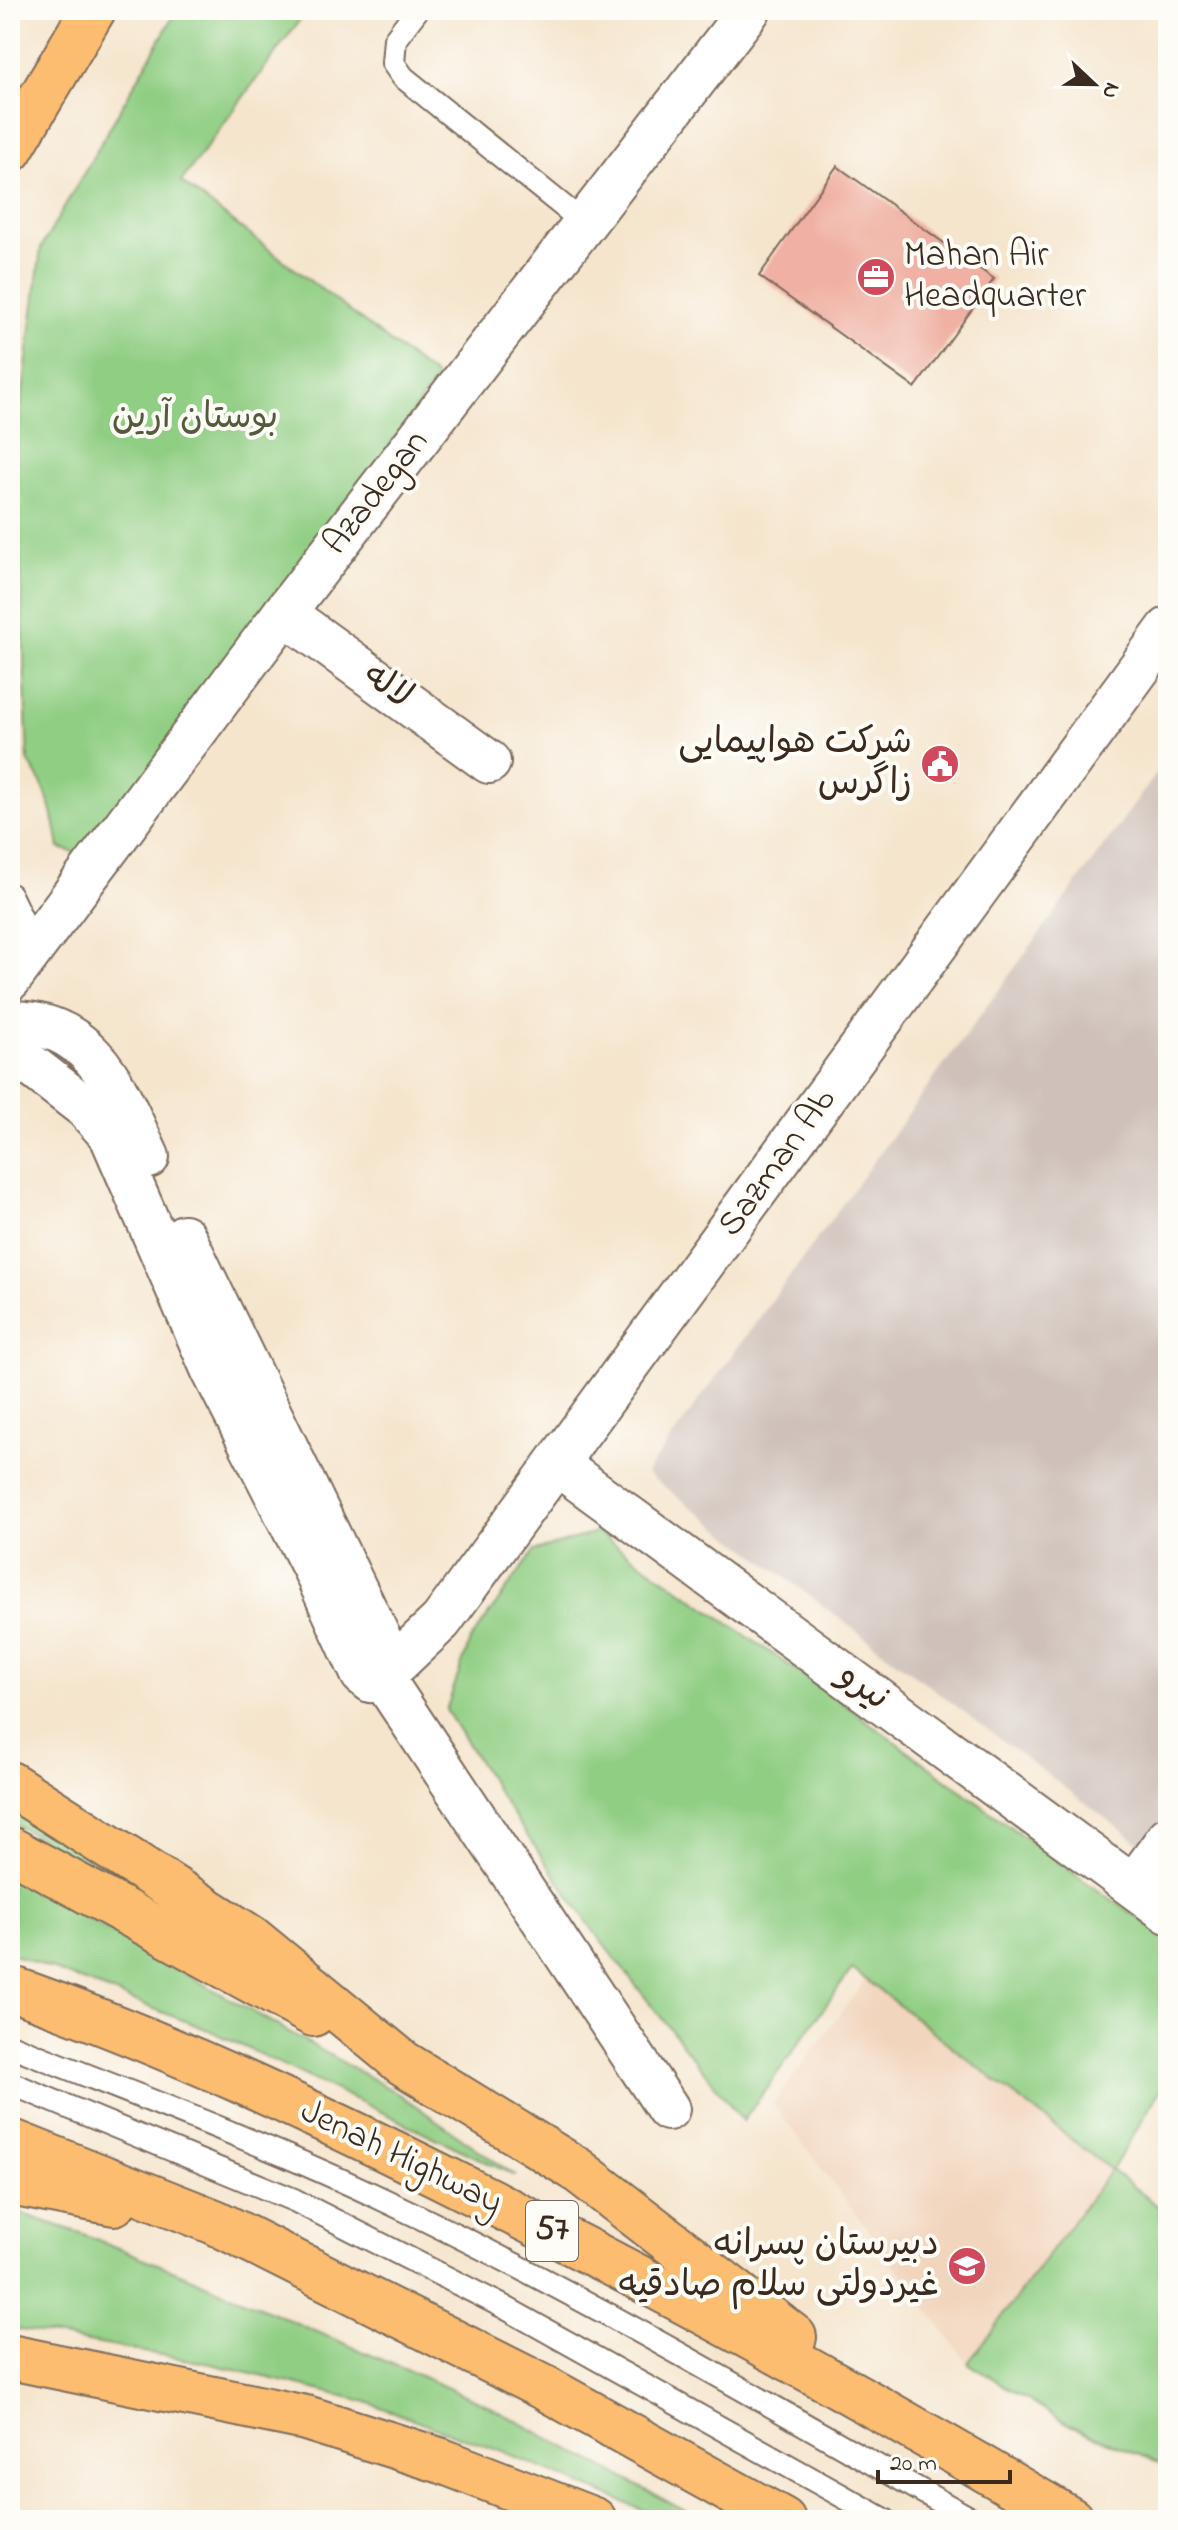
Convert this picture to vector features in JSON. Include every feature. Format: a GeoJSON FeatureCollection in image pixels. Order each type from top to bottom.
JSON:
{"type":"FeatureCollection","features":[{"type":"Feature","properties":{"kind":"highway"},"geometry":{"type":"LineString","coordinates":[[10,150],[93,10]]}},
{"type":"Feature","properties":{"kind":"highway"},"geometry":{"type":"LineString","coordinates":[[10,1784],[251,1938],[403,2063]]}},
{"type":"Feature","properties":{"kind":"highway"},"geometry":{"type":"LineString","coordinates":[[10,1849],[403,2063],[576,2169],[907,2424]]}},
{"type":"Feature","properties":{"kind":"highway","name":"Jenah Highway"},"geometry":{"type":"LineString","coordinates":[[10,1988],[205,2066],[348,2130],[612,2262],[907,2424],[1071,2520]]}},
{"type":"Feature","properties":{"kind":"highway"},"geometry":{"type":"LineString","coordinates":[[10,2141],[215,2222],[545,2388],[783,2520]]}},
{"type":"Feature","properties":{"kind":"highway"},"geometry":{"type":"LineString","coordinates":[[10,2183],[215,2222]]}},
{"type":"Feature","properties":{"kind":"highway"},"geometry":{"type":"LineString","coordinates":[[10,2357],[306,2418],[442,2461],[594,2520]]}},
{"type":"Feature","properties":{"kind":"street","name":"Azadegan"},"geometry":{"type":"LineString","coordinates":[[18,970],[284,613],[749,10]]}},
{"type":"Feature","properties":{"kind":"street","name":"لاله"},"geometry":{"type":"LineString","coordinates":[[284,613],[489,762]]}},
{"type":"Feature","properties":{"kind":"street","name":"Sazman Ab"},"geometry":{"type":"LineString","coordinates":[[382,1675],[441,1621],[1168,629]]}},
{"type":"Feature","properties":{"kind":"street"},"geometry":{"type":"LineString","coordinates":[[10,1022],[31,1022],[68,1035],[97,1058],[382,1675],[668,2109]]}},
{"type":"Feature","properties":{"kind":"street"},"geometry":{"type":"LineString","coordinates":[[10,1049],[86,1108],[111,1136],[212,1369],[314,1569],[362,1674],[382,1675]]}},
{"type":"Feature","properties":{"kind":"street","name":"نیرو"},"geometry":{"type":"LineString","coordinates":[[558,1465],[1168,1912]]}},
{"type":"Feature","properties":{"kind":"street"},"geometry":{"type":"LineString","coordinates":[[1134,1885],[1168,1838]]}},
{"type":"Feature","properties":{"kind":"lane"},"geometry":{"type":"LineString","coordinates":[[417,10],[395,39],[393,63],[403,77],[584,223]]}},
{"type":"Feature","properties":{"kind":"lane"},"geometry":{"type":"LineString","coordinates":[[10,895],[23,922],[18,970]]}},
{"type":"Feature","properties":{"kind":"lane"},"geometry":{"type":"LineString","coordinates":[[10,2045],[258,2143],[385,2200],[569,2294],[973,2520]]}},
{"type":"Feature","properties":{"kind":"lane"},"geometry":{"type":"LineString","coordinates":[[10,2083],[294,2200],[504,2307],[885,2520]]}},
{"type":"Feature","properties":{"kind":"shaded area"},"geometry":{"type":"Polygon","coordinates":[[[1168,758],[1168,1865],[646,1473],[1168,758]]]}},
{"type":"Feature","properties":{"kind":"shaded area","name":"دبیرستان پسرانه غیردولتی سلام صادقیه"},"geometry":{"type":"Polygon","coordinates":[[[866,1979],[1112,2170],[968,2363],[773,2104],[866,1979]]]}},
{"type":"Feature","properties":{"kind":"green space","name":"بوستان آرین"},"geometry":{"type":"Polygon","coordinates":[[[177,10],[307,10],[181,182],[437,378],[257,631],[86,856],[59,848],[49,802],[41,781],[28,761],[16,448],[41,248],[177,10]]]}},
{"type":"Feature","properties":{"kind":"green space"},"geometry":{"type":"Polygon","coordinates":[[[597,1532],[829,1693],[1077,1876],[1168,1938],[1168,2077],[1112,2170],[1168,2214],[1168,2467],[1070,2426],[968,2363],[1111,2170],[852,1969],[743,2121],[600,1940],[508,1808],[446,1710],[470,1641],[534,1551],[597,1532]]]}},
{"type":"Feature","properties":{"kind":"green space"},"geometry":{"type":"Polygon","coordinates":[[[10,1810],[191,1920],[10,1822],[10,1810]]]}},
{"type":"Feature","properties":{"kind":"green space"},"geometry":{"type":"Polygon","coordinates":[[[10,1875],[399,2094],[516,2176],[211,2031],[10,1953],[10,1875]]]}},
{"type":"Feature","properties":{"kind":"green space"},"geometry":{"type":"Polygon","coordinates":[[[10,2210],[83,2234],[180,2273],[483,2403],[702,2520],[666,2520],[511,2455],[364,2401],[211,2364],[10,2328],[10,2210]]]}},
{"type":"Feature","properties":{"kind":"building","name":"Mahan Air Headquarter"},"geometry":{"type":"Polygon","coordinates":[[[837,166],[994,279],[915,388],[759,276],[837,166]]]}},
{"type":"Feature","properties":{"kind":"place","name":"Mahan Air Headquarter"},"geometry":{"type":"Point","coordinates":[876,277]}},
{"type":"Feature","properties":{"kind":"place","name":"شرکت هواپیمایی زاگرس"},"geometry":{"type":"Point","coordinates":[940,764]}},
{"type":"Feature","properties":{"kind":"place","name":"دبیرستان پسرانه غیردولتی سلام صادقیه"},"geometry":{"type":"Point","coordinates":[967,2266]}}]}
